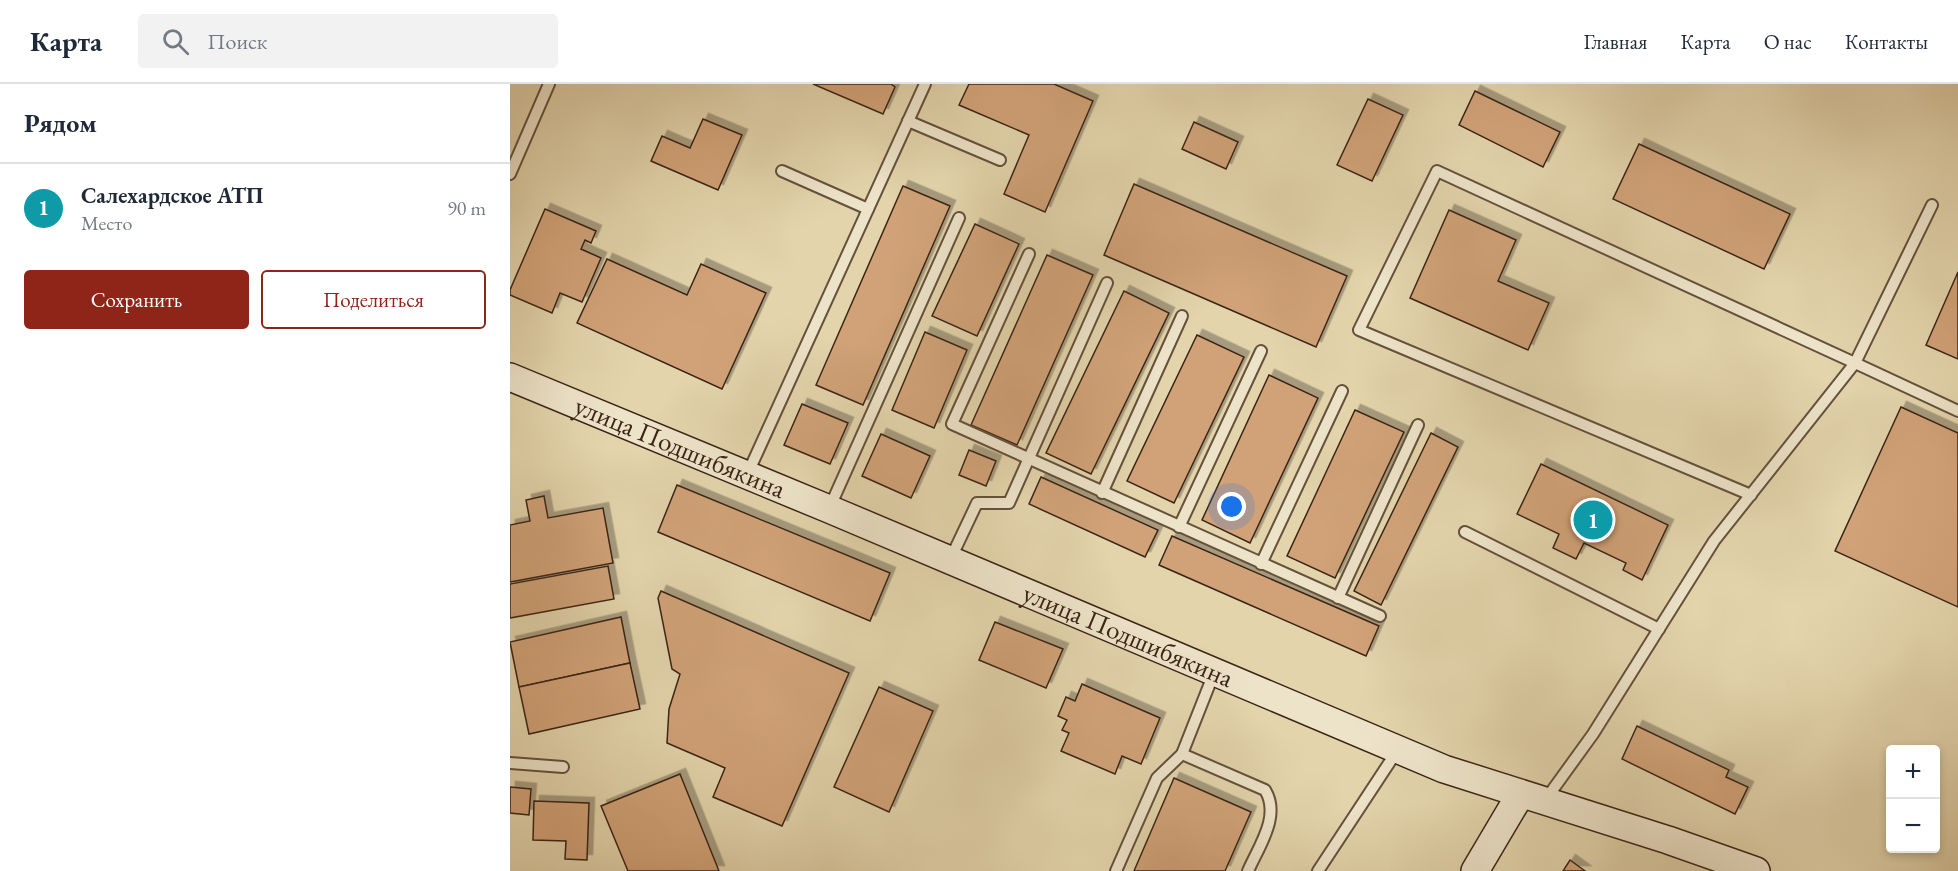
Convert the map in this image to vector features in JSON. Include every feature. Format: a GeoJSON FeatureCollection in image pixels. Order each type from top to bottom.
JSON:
{"type":"FeatureCollection","features":[{"type":"Feature","properties":{"kind":"main road","name":"улица Подшибякина"},"geometry":{"type":"LineString","coordinates":[[510,377],[950,560],[1397,751],[1532,799],[1668,840],[1756,871]]}},
{"type":"Feature","properties":{"kind":"main road"},"geometry":{"type":"LineString","coordinates":[[1475,871],[1532,799]]}},
{"type":"Feature","properties":{"kind":"lane"},"geometry":{"type":"LineString","coordinates":[[510,174],[549,84]]}},
{"type":"Feature","properties":{"kind":"lane"},"geometry":{"type":"LineString","coordinates":[[747,475],[925,84]]}},
{"type":"Feature","properties":{"kind":"lane"},"geometry":{"type":"LineString","coordinates":[[908,121],[1000,160]]}},
{"type":"Feature","properties":{"kind":"lane"},"geometry":{"type":"LineString","coordinates":[[782,171],[868,209]]}},
{"type":"Feature","properties":{"kind":"lane"},"geometry":{"type":"LineString","coordinates":[[1751,495],[1359,330],[1437,171],[1958,411]]}},
{"type":"Feature","properties":{"kind":"lane"},"geometry":{"type":"LineString","coordinates":[[1532,799],[1593,734],[1714,541],[1855,363],[1932,205]]}},
{"type":"Feature","properties":{"kind":"lane"},"geometry":{"type":"LineString","coordinates":[[829,509],[959,218]]}},
{"type":"Feature","properties":{"kind":"lane"},"geometry":{"type":"LineString","coordinates":[[1029,254],[952,424],[1380,616]]}},
{"type":"Feature","properties":{"kind":"lane"},"geometry":{"type":"LineString","coordinates":[[950,560],[977,503],[1009,503],[1107,283]]}},
{"type":"Feature","properties":{"kind":"lane"},"geometry":{"type":"LineString","coordinates":[[1102,493],[1182,316]]}},
{"type":"Feature","properties":{"kind":"lane"},"geometry":{"type":"LineString","coordinates":[[1179,527],[1261,351]]}},
{"type":"Feature","properties":{"kind":"lane"},"geometry":{"type":"LineString","coordinates":[[1261,564],[1342,391]]}},
{"type":"Feature","properties":{"kind":"lane"},"geometry":{"type":"LineString","coordinates":[[1338,598],[1418,425]]}},
{"type":"Feature","properties":{"kind":"lane"},"geometry":{"type":"LineString","coordinates":[[1465,532],[1659,629]]}},
{"type":"Feature","properties":{"kind":"lane"},"geometry":{"type":"LineString","coordinates":[[1116,871],[1157,778],[1182,754],[1214,673]]}},
{"type":"Feature","properties":{"kind":"lane"},"geometry":{"type":"LineString","coordinates":[[1318,871],[1397,751]]}},
{"type":"Feature","properties":{"kind":"lane"},"geometry":{"type":"LineString","coordinates":[[1182,754],[1265,790],[1270,798],[1271,819],[1248,871]]}},
{"type":"Feature","properties":{"kind":"lane"},"geometry":{"type":"LineString","coordinates":[[510,763],[563,767]]}},
{"type":"Feature","properties":{"kind":"building"},"geometry":{"type":"Polygon","coordinates":[[[813,84],[891,84],[895,87],[883,114],[813,84]]]}},
{"type":"Feature","properties":{"kind":"building"},"geometry":{"type":"Polygon","coordinates":[[[969,84],[1054,84],[1093,101],[1045,212],[1004,194],[1029,135],[959,105],[969,84]]]}},
{"type":"Feature","properties":{"kind":"building"},"geometry":{"type":"Polygon","coordinates":[[[1475,91],[1560,132],[1543,167],[1459,125],[1475,91]]]}},
{"type":"Feature","properties":{"kind":"building"},"geometry":{"type":"Polygon","coordinates":[[[1368,99],[1403,115],[1372,181],[1337,165],[1368,99]]]}},
{"type":"Feature","properties":{"kind":"building"},"geometry":{"type":"Polygon","coordinates":[[[703,119],[742,135],[718,190],[651,161],[662,136],[690,148],[703,119]]]}},
{"type":"Feature","properties":{"kind":"building"},"geometry":{"type":"Polygon","coordinates":[[[1194,122],[1238,142],[1226,169],[1182,149],[1194,122]]]}},
{"type":"Feature","properties":{"kind":"building"},"geometry":{"type":"Polygon","coordinates":[[[1639,144],[1790,214],[1764,269],[1613,199],[1639,144]]]}},
{"type":"Feature","properties":{"kind":"building"},"geometry":{"type":"Polygon","coordinates":[[[1134,184],[1347,276],[1316,347],[1104,255],[1134,184]]]}},
{"type":"Feature","properties":{"kind":"building"},"geometry":{"type":"Polygon","coordinates":[[[903,186],[950,206],[863,405],[816,385],[903,186]]]}},
{"type":"Feature","properties":{"kind":"building"},"geometry":{"type":"Polygon","coordinates":[[[545,209],[596,231],[591,243],[585,240],[581,249],[601,258],[582,302],[560,293],[552,313],[510,295],[510,290],[545,209]]]}},
{"type":"Feature","properties":{"kind":"building"},"geometry":{"type":"Polygon","coordinates":[[[1449,210],[1516,240],[1498,281],[1549,303],[1528,350],[1410,298],[1449,210]]]}},
{"type":"Feature","properties":{"kind":"building"},"geometry":{"type":"Polygon","coordinates":[[[975,224],[1019,244],[977,336],[932,316],[975,224]]]}},
{"type":"Feature","properties":{"kind":"building"},"geometry":{"type":"Polygon","coordinates":[[[1047,255],[1093,275],[1017,445],[971,425],[1047,255]]]}},
{"type":"Feature","properties":{"kind":"building"},"geometry":{"type":"Polygon","coordinates":[[[607,259],[687,295],[701,264],[766,293],[722,389],[577,323],[607,259]]]}},
{"type":"Feature","properties":{"kind":"building"},"geometry":{"type":"Polygon","coordinates":[[[1958,272],[1958,359],[1926,345],[1958,272]]]}},
{"type":"Feature","properties":{"kind":"building"},"geometry":{"type":"Polygon","coordinates":[[[1124,291],[1169,313],[1091,474],[1046,453],[1124,291]]]}},
{"type":"Feature","properties":{"kind":"building"},"geometry":{"type":"Polygon","coordinates":[[[925,332],[967,350],[934,428],[892,410],[925,332]]]}},
{"type":"Feature","properties":{"kind":"building"},"geometry":{"type":"Polygon","coordinates":[[[1197,335],[1244,357],[1174,503],[1127,481],[1197,335]]]}},
{"type":"Feature","properties":{"kind":"building"},"geometry":{"type":"Polygon","coordinates":[[[1269,375],[1318,398],[1250,543],[1202,520],[1269,375]]]}},
{"type":"Feature","properties":{"kind":"building"},"geometry":{"type":"Polygon","coordinates":[[[802,404],[848,423],[830,464],[784,445],[802,404]]]}},
{"type":"Feature","properties":{"kind":"building"},"geometry":{"type":"Polygon","coordinates":[[[1901,407],[1958,433],[1958,607],[1835,551],[1901,407]]]}},
{"type":"Feature","properties":{"kind":"building"},"geometry":{"type":"Polygon","coordinates":[[[1355,410],[1404,432],[1335,578],[1287,556],[1355,410]]]}},
{"type":"Feature","properties":{"kind":"building"},"geometry":{"type":"Polygon","coordinates":[[[1431,433],[1458,447],[1381,605],[1354,591],[1431,433]]]}},
{"type":"Feature","properties":{"kind":"building"},"geometry":{"type":"Polygon","coordinates":[[[881,434],[930,456],[911,498],[862,476],[881,434]]]}},
{"type":"Feature","properties":{"kind":"building"},"geometry":{"type":"Polygon","coordinates":[[[969,450],[996,461],[986,486],[959,475],[969,450]]]}},
{"type":"Feature","properties":{"kind":"building"},"geometry":{"type":"Polygon","coordinates":[[[1541,464],[1668,525],[1642,580],[1623,570],[1626,563],[1584,543],[1576,559],[1553,548],[1559,534],[1517,514],[1541,464]]]}},
{"type":"Feature","properties":{"kind":"building"},"geometry":{"type":"Polygon","coordinates":[[[1041,477],[1158,530],[1145,557],[1029,504],[1041,477]]]}},
{"type":"Feature","properties":{"kind":"building"},"geometry":{"type":"Polygon","coordinates":[[[677,485],[890,573],[870,621],[658,532],[677,485]]]}},
{"type":"Feature","properties":{"kind":"building"},"geometry":{"type":"Polygon","coordinates":[[[544,496],[548,518],[603,508],[613,563],[510,582],[510,525],[530,521],[526,500],[544,496]]]}},
{"type":"Feature","properties":{"kind":"building"},"geometry":{"type":"Polygon","coordinates":[[[1172,536],[1379,626],[1366,656],[1159,565],[1172,536]]]}},
{"type":"Feature","properties":{"kind":"building"},"geometry":{"type":"Polygon","coordinates":[[[608,566],[614,599],[510,618],[510,584],[608,566]]]}},
{"type":"Feature","properties":{"kind":"building"},"geometry":{"type":"Polygon","coordinates":[[[661,591],[849,673],[782,826],[713,797],[725,768],[667,743],[669,709],[680,674],[672,669],[658,598],[661,591]]]}},
{"type":"Feature","properties":{"kind":"building"},"geometry":{"type":"Polygon","coordinates":[[[621,617],[630,663],[519,687],[510,642],[621,617]]]}},
{"type":"Feature","properties":{"kind":"building"},"geometry":{"type":"Polygon","coordinates":[[[995,622],[1063,649],[1046,688],[979,660],[995,622]]]}},
{"type":"Feature","properties":{"kind":"building"},"geometry":{"type":"Polygon","coordinates":[[[630,663],[640,709],[529,734],[519,687],[630,663]]]}},
{"type":"Feature","properties":{"kind":"building"},"geometry":{"type":"Polygon","coordinates":[[[1082,684],[1160,718],[1141,764],[1122,756],[1115,774],[1061,751],[1069,733],[1062,730],[1067,720],[1058,716],[1066,697],[1075,701],[1082,684]]]}},
{"type":"Feature","properties":{"kind":"building"},"geometry":{"type":"Polygon","coordinates":[[[879,687],[933,711],[889,812],[834,787],[879,687]]]}},
{"type":"Feature","properties":{"kind":"building"},"geometry":{"type":"Polygon","coordinates":[[[1637,726],[1729,770],[1726,777],[1748,787],[1735,814],[1622,759],[1637,726]]]}},
{"type":"Feature","properties":{"kind":"building"},"geometry":{"type":"Polygon","coordinates":[[[680,774],[719,871],[628,871],[601,806],[680,774]]]}},
{"type":"Feature","properties":{"kind":"building"},"geometry":{"type":"Polygon","coordinates":[[[1174,778],[1251,812],[1225,871],[1134,871],[1174,778]]]}},
{"type":"Feature","properties":{"kind":"building"},"geometry":{"type":"Polygon","coordinates":[[[510,787],[531,789],[529,815],[510,813],[510,787]]]}},
{"type":"Feature","properties":{"kind":"building"},"geometry":{"type":"Polygon","coordinates":[[[534,801],[589,803],[587,860],[565,859],[566,841],[533,840],[534,801]]]}},
{"type":"Feature","properties":{"kind":"building"},"geometry":{"type":"Polygon","coordinates":[[[1570,860],[1585,871],[1563,871],[1570,860]]]}},
{"type":"Feature","properties":{"kind":"place","name":"Салехардское АТП"},"geometry":{"type":"Point","coordinates":[1593,520]}}]}
